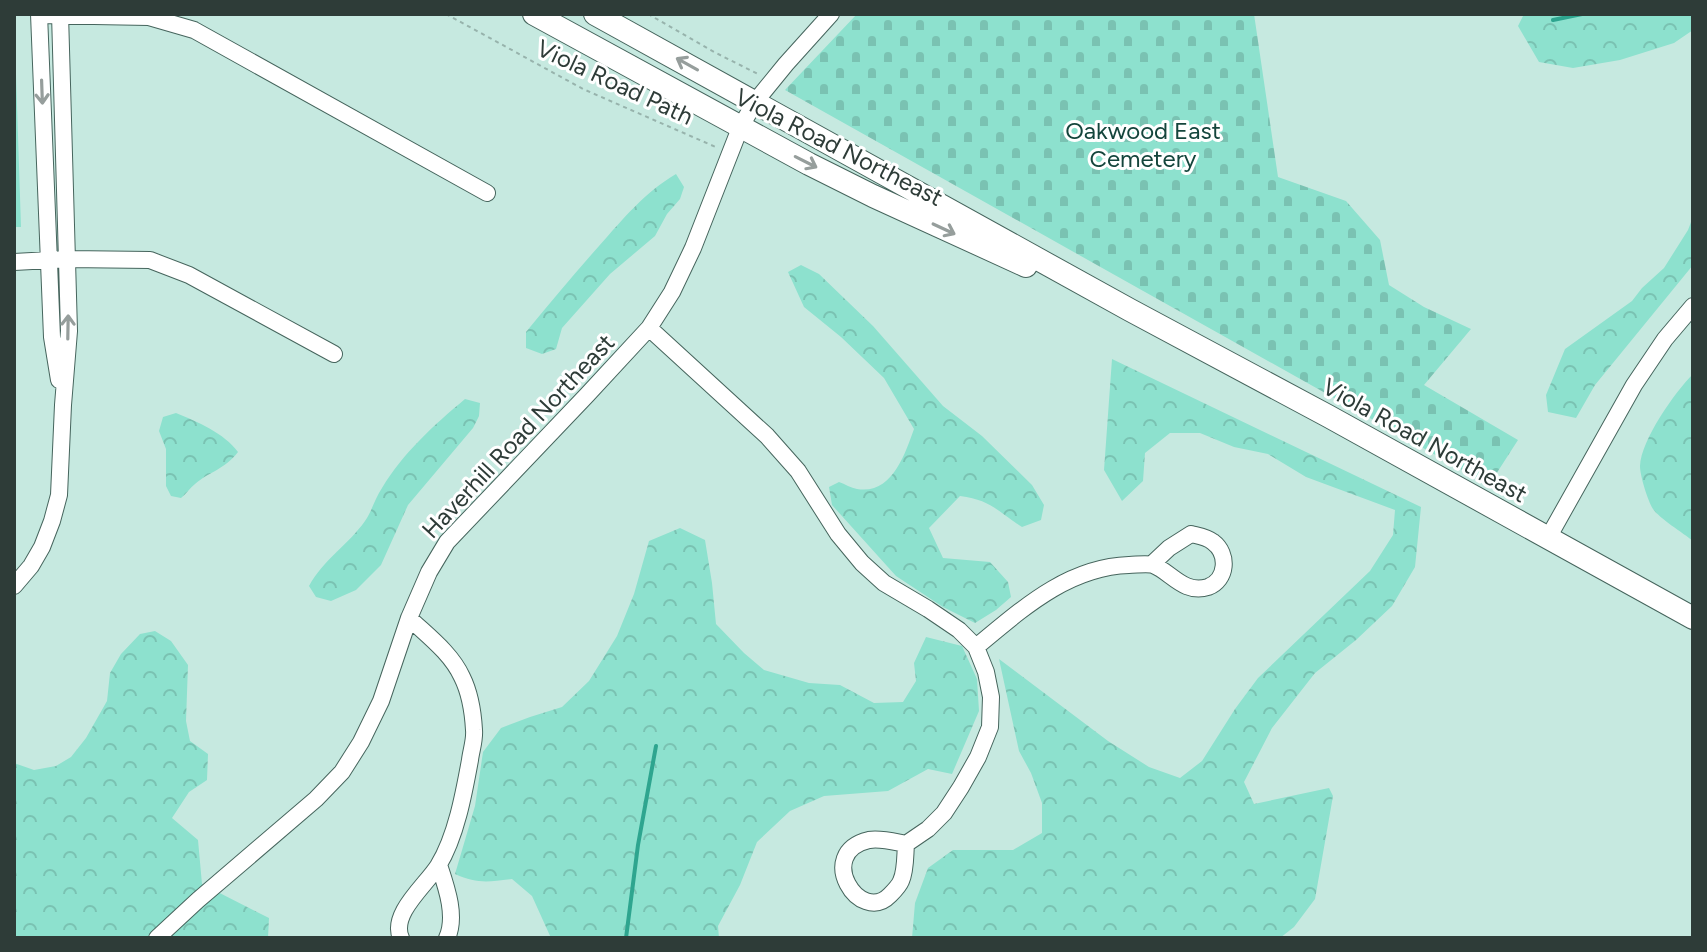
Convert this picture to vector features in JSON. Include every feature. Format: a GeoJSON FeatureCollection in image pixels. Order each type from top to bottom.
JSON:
{"type":"FeatureCollection","features":[{"type":"Feature","properties":{"kind":"main road","name":"Viola Road Northeast"},"geometry":{"type":"LineString","coordinates":[[534,14],[740,128],[887,203],[1130,310]]}},
{"type":"Feature","properties":{"kind":"main road","name":"Viola Road Northeast"},"geometry":{"type":"LineString","coordinates":[[595,14],[1693,618]]}},
{"type":"Feature","properties":{"kind":"street"},"geometry":{"type":"LineString","coordinates":[[63,405],[52,337],[39,14],[149,17],[194,30],[487,193]]}},
{"type":"Feature","properties":{"kind":"street","name":"Haverhill Road Northeast"},"geometry":{"type":"LineString","coordinates":[[157,938],[316,799],[342,772],[381,701],[409,618],[429,572],[447,542],[649,328],[672,292],[693,248],[740,128],[755,102],[831,14]]}},
{"type":"Feature","properties":{"kind":"street"},"geometry":{"type":"LineString","coordinates":[[14,586],[42,547],[59,495],[69,331],[60,15]]}},
{"type":"Feature","properties":{"kind":"street"},"geometry":{"type":"LineString","coordinates":[[14,262],[150,260],[189,275],[334,354]]}},
{"type":"Feature","properties":{"kind":"street"},"geometry":{"type":"LineString","coordinates":[[1548,538],[1634,385],[1665,339],[1693,306]]}},
{"type":"Feature","properties":{"kind":"street"},"geometry":{"type":"LineString","coordinates":[[649,328],[767,436],[798,471],[838,534],[862,563],[884,583],[959,630],[976,647],[991,697],[990,727],[961,787],[944,813],[906,844],[872,840],[847,853],[843,879],[861,900],[870,904],[882,903],[901,882],[906,844]]}},
{"type":"Feature","properties":{"kind":"street"},"geometry":{"type":"LineString","coordinates":[[976,647],[1060,584],[1087,572],[1122,565],[1152,564]]}},
{"type":"Feature","properties":{"kind":"street"},"geometry":{"type":"LineString","coordinates":[[401,938],[399,922],[404,911],[439,865],[451,838],[465,790],[475,733],[470,699],[462,675],[449,655],[409,618]]}},
{"type":"Feature","properties":{"kind":"street"},"geometry":{"type":"LineString","coordinates":[[439,865],[446,884],[451,916],[451,931],[447,938]]}},
{"type":"Feature","properties":{"kind":"path","name":"Viola Road Path"},"geometry":{"type":"LineString","coordinates":[[446,14],[583,89],[729,154]]}},
{"type":"Feature","properties":{"kind":"path"},"geometry":{"type":"LineString","coordinates":[[648,14],[772,81]]}},
{"type":"Feature","properties":{"kind":"green space"},"geometry":{"type":"Polygon","coordinates":[[[14,14],[21,227],[14,227],[14,14]]]}},
{"type":"Feature","properties":{"kind":"green space","name":"Oakwood East Cemetery"},"geometry":{"type":"Polygon","coordinates":[[[857,14],[1254,14],[1278,177],[1346,201],[1380,240],[1389,285],[1424,307],[1471,329],[1424,385],[1518,440],[1489,485],[785,90],[857,14]]]}},
{"type":"Feature","properties":{"kind":"green space"},"geometry":{"type":"Polygon","coordinates":[[[1524,14],[1693,14],[1693,30],[1674,43],[1620,60],[1573,68],[1539,62],[1518,26],[1524,14]]]}},
{"type":"Feature","properties":{"kind":"green space"},"geometry":{"type":"Polygon","coordinates":[[[676,174],[684,187],[680,199],[655,236],[610,274],[562,328],[556,349],[542,354],[526,348],[526,332],[580,267],[635,207],[676,174]]]}},
{"type":"Feature","properties":{"kind":"green space"},"geometry":{"type":"Polygon","coordinates":[[[1693,217],[1693,265],[1595,385],[1576,418],[1548,412],[1546,395],[1565,349],[1632,301],[1664,268],[1693,217]]]}},
{"type":"Feature","properties":{"kind":"green space"},"geometry":{"type":"Polygon","coordinates":[[[801,265],[819,274],[873,326],[943,406],[982,436],[1032,485],[1044,505],[1041,520],[1022,527],[987,503],[960,496],[929,528],[943,558],[990,562],[1008,582],[1011,597],[975,623],[943,607],[896,576],[832,505],[829,487],[839,482],[869,489],[888,479],[901,461],[914,429],[884,378],[804,307],[788,272],[801,265]]]}},
{"type":"Feature","properties":{"kind":"green space"},"geometry":{"type":"Polygon","coordinates":[[[1112,359],[1421,507],[1415,567],[1392,606],[1315,673],[1272,728],[1244,782],[1254,804],[1329,788],[1333,796],[1315,899],[1294,927],[1280,938],[912,938],[915,903],[928,868],[953,850],[1013,850],[1042,833],[1042,803],[1019,751],[999,659],[1108,741],[1149,767],[1180,778],[1202,761],[1258,678],[1370,571],[1393,535],[1395,510],[1306,477],[1268,454],[1234,447],[1200,433],[1170,433],[1145,453],[1143,481],[1122,501],[1104,470],[1112,359]]]}},
{"type":"Feature","properties":{"kind":"green space"},"geometry":{"type":"Polygon","coordinates":[[[1693,374],[1693,541],[1653,509],[1640,466],[1652,430],[1693,374]]]}},
{"type":"Feature","properties":{"kind":"green space"},"geometry":{"type":"Polygon","coordinates":[[[465,399],[480,403],[479,416],[473,428],[408,505],[381,565],[356,590],[331,601],[316,597],[309,586],[328,560],[365,521],[399,463],[465,399]]]}},
{"type":"Feature","properties":{"kind":"green space"},"geometry":{"type":"Polygon","coordinates":[[[176,413],[218,434],[238,452],[181,498],[171,496],[166,486],[166,449],[159,431],[163,417],[176,413]]]}},
{"type":"Feature","properties":{"kind":"green space"},"geometry":{"type":"Polygon","coordinates":[[[680,528],[705,540],[716,624],[764,670],[809,683],[840,685],[874,703],[903,702],[916,681],[914,663],[926,637],[962,646],[977,679],[979,711],[952,774],[928,769],[888,791],[824,796],[790,811],[757,842],[740,885],[718,926],[719,938],[551,938],[532,896],[512,879],[483,881],[455,874],[475,806],[483,752],[501,728],[562,707],[589,681],[617,636],[634,594],[649,541],[680,528]]]}},
{"type":"Feature","properties":{"kind":"green space"},"geometry":{"type":"Polygon","coordinates":[[[155,631],[171,641],[188,665],[186,721],[190,741],[208,754],[207,780],[189,792],[172,818],[198,840],[202,884],[269,918],[268,938],[14,938],[14,763],[34,770],[56,766],[71,757],[107,701],[110,673],[121,654],[140,634],[155,631]]]}},
{"type":"Feature","properties":{"kind":"waterway"},"geometry":{"type":"LineString","coordinates":[[1553,20],[1582,14]]}},
{"type":"Feature","properties":{"kind":"waterway"},"geometry":{"type":"LineString","coordinates":[[626,938],[638,845],[656,746]]}}]}
